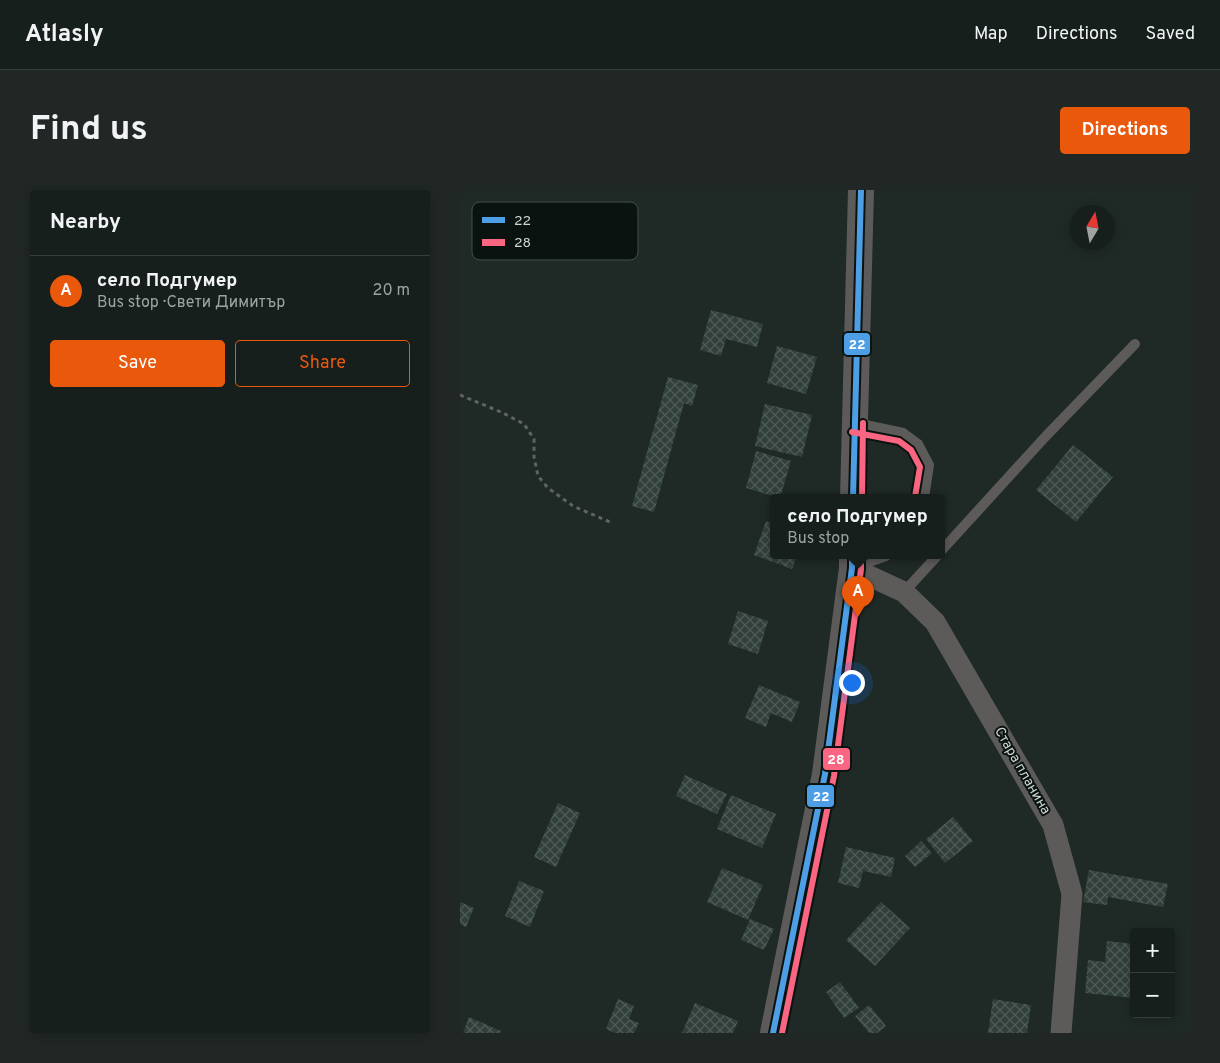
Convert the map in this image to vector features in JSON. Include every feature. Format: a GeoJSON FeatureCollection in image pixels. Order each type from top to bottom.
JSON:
{"type":"FeatureCollection","features":[{"type":"Feature","properties":{"kind":"street"},"geometry":{"type":"LineString","coordinates":[[853,494],[861,190]]}},
{"type":"Feature","properties":{"kind":"street"},"geometry":{"type":"LineString","coordinates":[[774,1033],[824,774],[852,562]]}},
{"type":"Feature","properties":{"kind":"street","name":"Стара планина"},"geometry":{"type":"LineString","coordinates":[[852,562],[904,592],[936,622],[1053,825],[1072,894],[1061,1033]]}},
{"type":"Feature","properties":{"kind":"lane"},"geometry":{"type":"LineString","coordinates":[[945,547],[1046,436],[1135,344]]}},
{"type":"Feature","properties":{"kind":"lane"},"geometry":{"type":"LineString","coordinates":[[854,423],[903,433],[918,444],[929,465],[925,494]]}},
{"type":"Feature","properties":{"kind":"lane"},"geometry":{"type":"LineString","coordinates":[[852,562],[869,559]]}},
{"type":"Feature","properties":{"kind":"lane"},"geometry":{"type":"LineString","coordinates":[[904,592],[934,559]]}},
{"type":"Feature","properties":{"kind":"path"},"geometry":{"type":"LineString","coordinates":[[460,395],[524,424],[534,439],[534,457],[538,476],[548,488],[572,506],[610,522]]}},
{"type":"Feature","properties":{"kind":"building"},"geometry":{"type":"Polygon","coordinates":[[[711,310],[763,324],[757,347],[726,339],[721,356],[700,350],[711,310]]]}},
{"type":"Feature","properties":{"kind":"building"},"geometry":{"type":"Polygon","coordinates":[[[777,346],[817,357],[806,394],[767,383],[777,346]]]}},
{"type":"Feature","properties":{"kind":"building"},"geometry":{"type":"Polygon","coordinates":[[[668,377],[698,385],[692,406],[684,403],[654,512],[632,506],[668,377]]]}},
{"type":"Feature","properties":{"kind":"building"},"geometry":{"type":"Polygon","coordinates":[[[765,404],[812,415],[802,457],[755,446],[765,404]]]}},
{"type":"Feature","properties":{"kind":"building"},"geometry":{"type":"Polygon","coordinates":[[[1073,445],[1113,477],[1076,522],[1036,490],[1073,445]]]}},
{"type":"Feature","properties":{"kind":"building"},"geometry":{"type":"Polygon","coordinates":[[[756,451],[791,461],[781,494],[770,495],[746,488],[756,451]]]}},
{"type":"Feature","properties":{"kind":"building"},"geometry":{"type":"Polygon","coordinates":[[[766,521],[770,522],[770,559],[796,559],[792,569],[754,555],[766,521]]]}},
{"type":"Feature","properties":{"kind":"building"},"geometry":{"type":"Polygon","coordinates":[[[738,611],[768,621],[758,654],[728,644],[738,611]]]}},
{"type":"Feature","properties":{"kind":"building"},"geometry":{"type":"Polygon","coordinates":[[[759,685],[800,702],[792,722],[771,713],[766,727],[745,718],[759,685]]]}},
{"type":"Feature","properties":{"kind":"building"},"geometry":{"type":"Polygon","coordinates":[[[685,775],[727,794],[717,814],[676,796],[685,775]]]}},
{"type":"Feature","properties":{"kind":"building"},"geometry":{"type":"Polygon","coordinates":[[[731,795],[776,814],[762,848],[717,829],[731,795]]]}},
{"type":"Feature","properties":{"kind":"building"},"geometry":{"type":"Polygon","coordinates":[[[558,803],[580,813],[556,867],[534,857],[558,803]]]}},
{"type":"Feature","properties":{"kind":"building"},"geometry":{"type":"Polygon","coordinates":[[[953,817],[973,841],[945,863],[926,839],[953,817]]]}},
{"type":"Feature","properties":{"kind":"building"},"geometry":{"type":"Polygon","coordinates":[[[921,841],[932,853],[915,867],[905,856],[921,841]]]}},
{"type":"Feature","properties":{"kind":"building"},"geometry":{"type":"Polygon","coordinates":[[[846,847],[895,858],[891,877],[863,871],[859,888],[838,883],[846,847]]]}},
{"type":"Feature","properties":{"kind":"building"},"geometry":{"type":"Polygon","coordinates":[[[722,868],[763,885],[748,920],[707,902],[722,868]]]}},
{"type":"Feature","properties":{"kind":"building"},"geometry":{"type":"Polygon","coordinates":[[[1089,870],[1168,884],[1163,907],[1108,897],[1107,905],[1083,902],[1089,870]]]}},
{"type":"Feature","properties":{"kind":"building"},"geometry":{"type":"Polygon","coordinates":[[[519,881],[544,891],[530,927],[505,916],[519,881]]]}},
{"type":"Feature","properties":{"kind":"building"},"geometry":{"type":"Polygon","coordinates":[[[460,902],[474,908],[466,927],[460,924],[460,902]]]}},
{"type":"Feature","properties":{"kind":"building"},"geometry":{"type":"Polygon","coordinates":[[[881,902],[910,928],[875,966],[846,940],[881,902]]]}},
{"type":"Feature","properties":{"kind":"building"},"geometry":{"type":"Polygon","coordinates":[[[750,919],[774,929],[764,950],[741,940],[750,919]]]}},
{"type":"Feature","properties":{"kind":"building"},"geometry":{"type":"Polygon","coordinates":[[[1107,941],[1130,944],[1130,998],[1085,993],[1088,960],[1105,962],[1107,941]]]}},
{"type":"Feature","properties":{"kind":"building"},"geometry":{"type":"Polygon","coordinates":[[[840,982],[859,1008],[844,1018],[826,992],[840,982]]]}},
{"type":"Feature","properties":{"kind":"building"},"geometry":{"type":"Polygon","coordinates":[[[618,999],[634,1006],[629,1019],[639,1023],[634,1033],[615,1033],[606,1029],[618,999]]]}},
{"type":"Feature","properties":{"kind":"building"},"geometry":{"type":"Polygon","coordinates":[[[993,999],[1031,1005],[1027,1033],[988,1033],[993,999]]]}},
{"type":"Feature","properties":{"kind":"building"},"geometry":{"type":"Polygon","coordinates":[[[695,1003],[738,1021],[733,1033],[682,1033],[695,1003]]]}},
{"type":"Feature","properties":{"kind":"building"},"geometry":{"type":"Polygon","coordinates":[[[869,1005],[886,1026],[877,1033],[869,1033],[855,1016],[869,1005]]]}},
{"type":"Feature","properties":{"kind":"building"},"geometry":{"type":"Polygon","coordinates":[[[469,1017],[501,1031],[500,1033],[463,1033],[469,1017]]]}},
{"type":"Feature","properties":{"kind":"transit line","name":"22"},"geometry":{"type":"LineString","coordinates":[[853,494],[861,190]]}},
{"type":"Feature","properties":{"kind":"transit line","name":"28"},"geometry":{"type":"LineString","coordinates":[[862,494],[863,423]]}},
{"type":"Feature","properties":{"kind":"transit line","name":"28"},"geometry":{"type":"LineString","coordinates":[[852,432],[899,441],[911,450],[920,467],[916,494]]}},
{"type":"Feature","properties":{"kind":"transit line","name":"22"},"geometry":{"type":"LineString","coordinates":[[773,1033],[825,774],[852,559]]}},
{"type":"Feature","properties":{"kind":"transit line","name":"28"},"geometry":{"type":"LineString","coordinates":[[782,1033],[834,776],[861,559]]}},
{"type":"Feature","properties":{"kind":"place","name":"село Подгумер"},"geometry":{"type":"Point","coordinates":[858,617]}}]}
